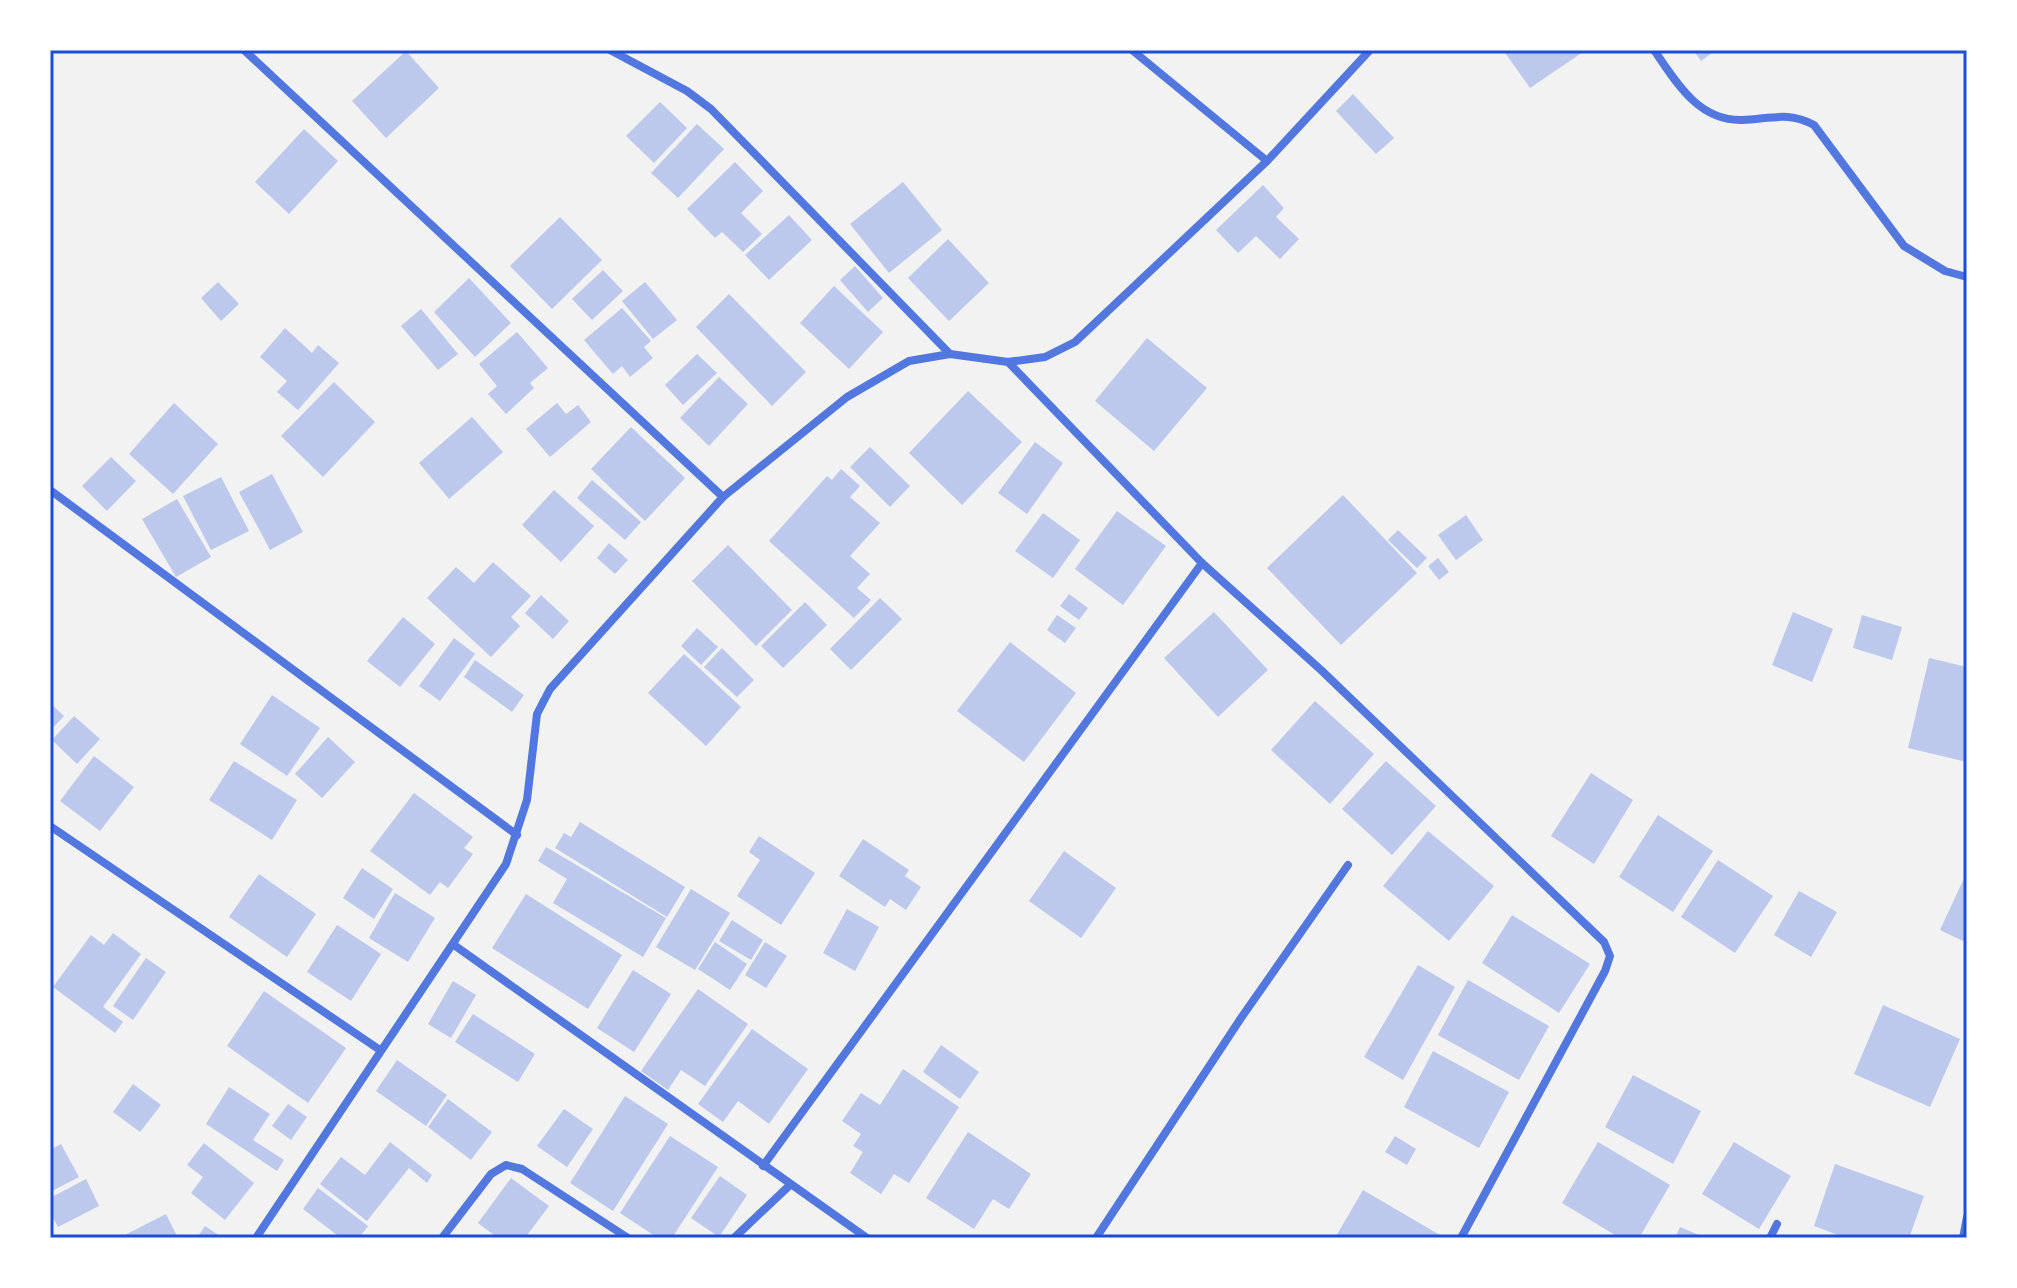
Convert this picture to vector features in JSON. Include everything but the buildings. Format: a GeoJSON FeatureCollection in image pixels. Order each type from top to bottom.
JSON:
{"type":"FeatureCollection","features":[{"type":"Feature","properties":{"kind":"street"},"geometry":{"type":"LineString","coordinates":[[244,50],[723,497]]}},
{"type":"Feature","properties":{"kind":"street"},"geometry":{"type":"LineString","coordinates":[[610,50],[687,91],[711,109],[950,354]]}},
{"type":"Feature","properties":{"kind":"street"},"geometry":{"type":"LineString","coordinates":[[1132,50],[1267,161]]}},
{"type":"Feature","properties":{"kind":"street"},"geometry":{"type":"LineString","coordinates":[[256,1238],[506,864],[527,800],[537,714],[550,689],[723,497],[847,397],[909,361],[950,354],[1008,362],[1045,357],[1075,342],[1267,161],[1370,50]]}},
{"type":"Feature","properties":{"kind":"street"},"geometry":{"type":"LineString","coordinates":[[1654,50],[1681,90],[1718,117],[1742,120],[1771,115],[1798,117],[1814,125],[1904,246],[1945,271],[1967,277]]}},
{"type":"Feature","properties":{"kind":"street"},"geometry":{"type":"LineString","coordinates":[[1008,362],[1202,563],[1321,670],[1604,942],[1610,956],[1605,971],[1461,1238]]}},
{"type":"Feature","properties":{"kind":"street"},"geometry":{"type":"LineString","coordinates":[[50,490],[517,835]]}},
{"type":"Feature","properties":{"kind":"street"},"geometry":{"type":"LineString","coordinates":[[763,1166],[1202,563]]}},
{"type":"Feature","properties":{"kind":"street"},"geometry":{"type":"LineString","coordinates":[[50,826],[380,1050]]}},
{"type":"Feature","properties":{"kind":"street"},"geometry":{"type":"LineString","coordinates":[[1096,1238],[1241,1018],[1348,865]]}},
{"type":"Feature","properties":{"kind":"street"},"geometry":{"type":"LineString","coordinates":[[454,945],[867,1238]]}},
{"type":"Feature","properties":{"kind":"street"},"geometry":{"type":"LineString","coordinates":[[442,1238],[491,1174],[506,1165],[522,1169],[628,1238]]}},
{"type":"Feature","properties":{"kind":"street"},"geometry":{"type":"LineString","coordinates":[[734,1238],[790,1185]]}},
{"type":"Feature","properties":{"kind":"street"},"geometry":{"type":"LineString","coordinates":[[1963,1238],[1967,1217]]}},
{"type":"Feature","properties":{"kind":"street"},"geometry":{"type":"LineString","coordinates":[[1770,1238],[1777,1224]]}}]}
